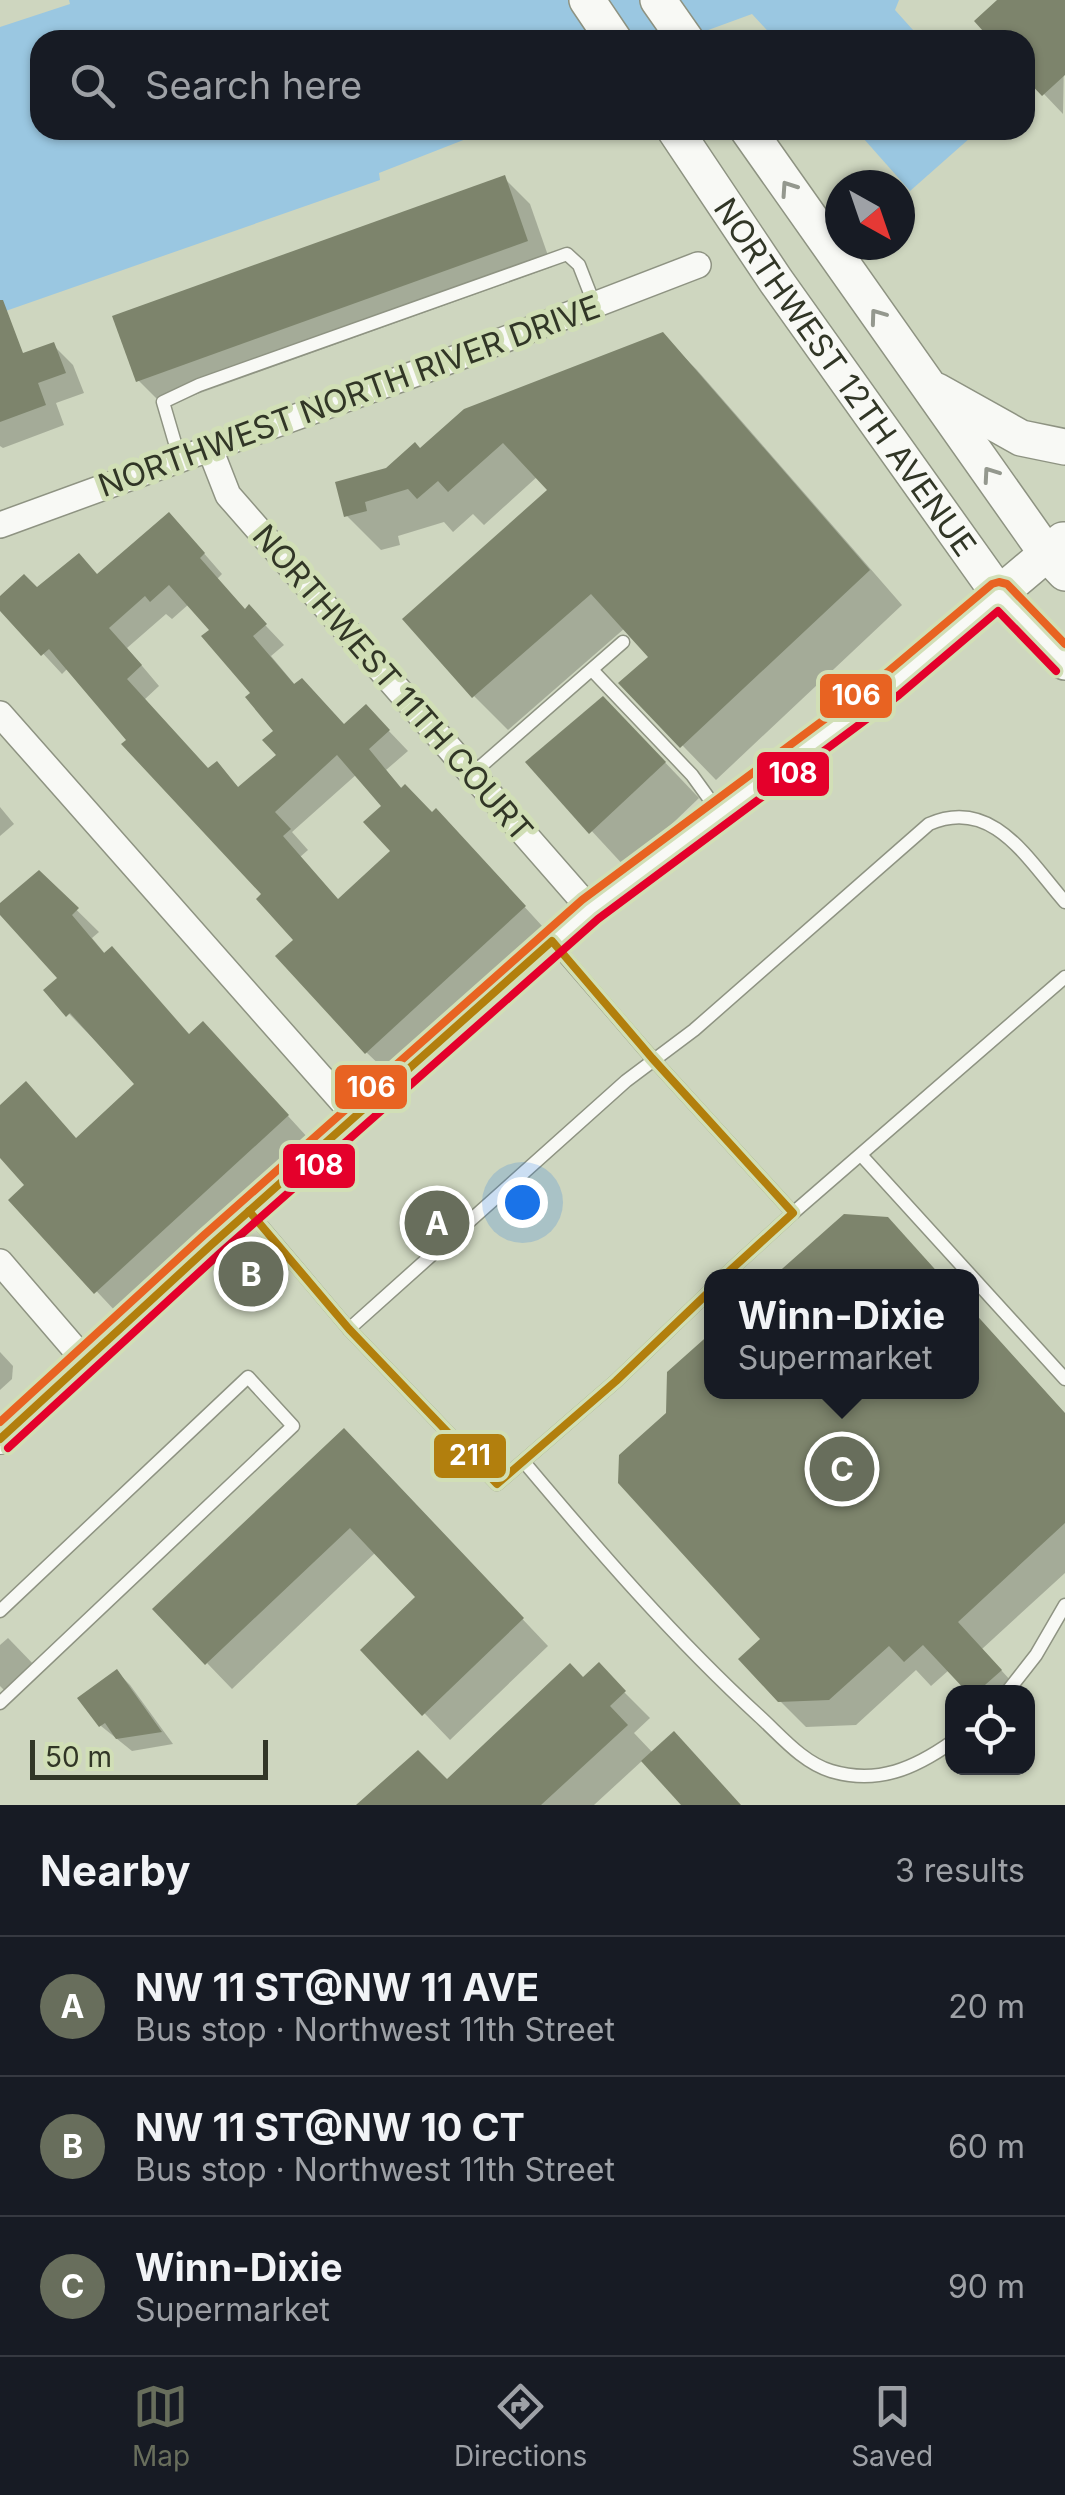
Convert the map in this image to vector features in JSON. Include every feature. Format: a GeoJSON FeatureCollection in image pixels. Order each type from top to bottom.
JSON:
{"type":"FeatureCollection","features":[{"type":"Feature","properties":{"kind":"main road"},"geometry":{"type":"LineString","coordinates":[[587,0],[607,30]]}},
{"type":"Feature","properties":{"kind":"main road"},"geometry":{"type":"LineString","coordinates":[[658,0],[679,30]]}},
{"type":"Feature","properties":{"kind":"main road","name":"NORTHWEST 12TH AVENUE"},"geometry":{"type":"LineString","coordinates":[[681,140],[998,594],[1065,662]]}},
{"type":"Feature","properties":{"kind":"main road","name":"NORTHWEST 12TH AVENUE"},"geometry":{"type":"LineString","coordinates":[[755,140],[927,386],[1059,555]]}},
{"type":"Feature","properties":{"kind":"main road"},"geometry":{"type":"LineString","coordinates":[[927,386],[1021,438],[1065,447]]}},
{"type":"Feature","properties":{"kind":"main road"},"geometry":{"type":"LineString","coordinates":[[998,594],[1059,555]]}},
{"type":"Feature","properties":{"kind":"street","name":"NORTHWEST NORTH RIVER DRIVE"},"geometry":{"type":"LineString","coordinates":[[0,525],[698,265]]}},
{"type":"Feature","properties":{"kind":"street","name":"NORTHWEST 11TH COURT"},"geometry":{"type":"LineString","coordinates":[[210,449],[228,495],[590,909]]}},
{"type":"Feature","properties":{"kind":"street"},"geometry":{"type":"LineString","coordinates":[[0,1439],[552,941],[892,685],[998,594]]}},
{"type":"Feature","properties":{"kind":"street"},"geometry":{"type":"LineString","coordinates":[[0,714],[356,1118]]}},
{"type":"Feature","properties":{"kind":"street"},"geometry":{"type":"LineString","coordinates":[[0,1262],[86,1362]]}},
{"type":"Feature","properties":{"kind":"lane"},"geometry":{"type":"LineString","coordinates":[[180,460],[163,402],[199,385],[567,254],[578,265],[595,306]]}},
{"type":"Feature","properties":{"kind":"lane"},"geometry":{"type":"LineString","coordinates":[[472,774],[622,642]]}},
{"type":"Feature","properties":{"kind":"lane"},"geometry":{"type":"LineString","coordinates":[[592,670],[692,775],[720,813]]}},
{"type":"Feature","properties":{"kind":"lane"},"geometry":{"type":"LineString","coordinates":[[350,1328],[652,1058],[694,1030],[929,824],[966,815],[990,823],[1003,832],[1065,902]]}},
{"type":"Feature","properties":{"kind":"lane"},"geometry":{"type":"LineString","coordinates":[[552,941],[652,1058],[793,1212]]}},
{"type":"Feature","properties":{"kind":"lane"},"geometry":{"type":"LineString","coordinates":[[732,1269],[1065,977]]}},
{"type":"Feature","properties":{"kind":"lane"},"geometry":{"type":"LineString","coordinates":[[861,1154],[965,1269]]}},
{"type":"Feature","properties":{"kind":"lane"},"geometry":{"type":"LineString","coordinates":[[250,1211],[350,1328],[497,1484],[704,1297]]}},
{"type":"Feature","properties":{"kind":"lane"},"geometry":{"type":"LineString","coordinates":[[979,1284],[1065,1379]]}},
{"type":"Feature","properties":{"kind":"lane"},"geometry":{"type":"LineString","coordinates":[[0,1611],[248,1376],[293,1426],[0,1703]]}},
{"type":"Feature","properties":{"kind":"lane"},"geometry":{"type":"LineString","coordinates":[[524,1462],[696,1657],[810,1762],[852,1776],[900,1773],[945,1747]]}},
{"type":"Feature","properties":{"kind":"lane"},"geometry":{"type":"LineString","coordinates":[[1012,1685],[1036,1655],[1065,1605]]}},
{"type":"Feature","properties":{"kind":"water"},"geometry":{"type":"Polygon","coordinates":[[[69,0],[899,0],[895,10],[913,30],[767,30],[752,14],[708,30],[30,30],[30,140],[463,140],[379,173],[380,180],[0,313],[0,27],[70,4],[69,0]]]}},
{"type":"Feature","properties":{"kind":"water"},"geometry":{"type":"Polygon","coordinates":[[[865,140],[968,140],[915,187],[915,170],[891,170],[865,140]]]}},
{"type":"Feature","properties":{"kind":"building"},"geometry":{"type":"Polygon","coordinates":[[[997,0],[1065,0],[1065,75],[1042,96],[1035,89],[1035,30],[982,30],[974,21],[997,0]]]}},
{"type":"Feature","properties":{"kind":"building"},"geometry":{"type":"Polygon","coordinates":[[[505,175],[528,241],[136,382],[112,316],[505,175]]]}},
{"type":"Feature","properties":{"kind":"building"},"geometry":{"type":"Polygon","coordinates":[[[0,300],[23,353],[54,342],[66,373],[38,383],[46,405],[0,422],[0,300]]]}},
{"type":"Feature","properties":{"kind":"building"},"geometry":{"type":"Polygon","coordinates":[[[663,332],[870,570],[680,748],[618,683],[648,657],[591,594],[472,698],[402,619],[547,490],[503,443],[448,492],[438,481],[417,499],[408,489],[365,502],[367,511],[344,517],[335,482],[386,468],[415,442],[420,448],[464,409],[663,332]]]}},
{"type":"Feature","properties":{"kind":"building"},"geometry":{"type":"Polygon","coordinates":[[[169,512],[205,553],[200,558],[245,609],[249,604],[267,624],[253,636],[294,684],[302,678],[344,724],[366,704],[390,730],[369,749],[401,788],[405,784],[432,812],[436,808],[526,906],[365,1054],[275,956],[293,940],[256,899],[261,894],[121,744],[126,740],[49,649],[41,656],[0,611],[0,596],[24,574],[37,587],[79,553],[97,574],[169,512]],[[169,585],[150,602],[145,596],[109,628],[142,665],[127,679],[208,768],[217,761],[238,787],[276,755],[262,740],[273,731],[245,697],[250,693],[201,636],[209,630],[169,585]],[[337,755],[275,812],[291,829],[283,836],[338,899],[390,851],[363,822],[381,806],[337,755]]]}},
{"type":"Feature","properties":{"kind":"building"},"geometry":{"type":"Polygon","coordinates":[[[603,696],[666,762],[589,834],[525,762],[603,696]]]}},
{"type":"Feature","properties":{"kind":"building"},"geometry":{"type":"Polygon","coordinates":[[[39,870],[79,908],[72,915],[104,953],[112,946],[189,1034],[203,1021],[289,1115],[94,1294],[8,1200],[24,1185],[0,1158],[0,1105],[26,1081],[76,1138],[134,1084],[70,1013],[66,1017],[43,990],[57,978],[0,915],[0,903],[39,870]]]}},
{"type":"Feature","properties":{"kind":"building"},"geometry":{"type":"Polygon","coordinates":[[[844,1214],[888,1217],[935,1269],[782,1269],[844,1214]]]}},
{"type":"Feature","properties":{"kind":"building"},"geometry":{"type":"Polygon","coordinates":[[[979,1318],[1065,1413],[1065,1523],[958,1622],[1002,1670],[985,1685],[960,1685],[923,1645],[904,1662],[889,1646],[829,1700],[778,1702],[738,1659],[760,1639],[618,1483],[619,1455],[666,1413],[667,1372],[704,1339],[704,1399],[979,1399],[979,1318]]]}},
{"type":"Feature","properties":{"kind":"building"},"geometry":{"type":"Polygon","coordinates":[[[344,1428],[524,1618],[422,1716],[360,1650],[415,1597],[350,1528],[205,1665],[152,1609],[344,1428]]]}},
{"type":"Feature","properties":{"kind":"building"},"geometry":{"type":"Polygon","coordinates":[[[599,1662],[626,1691],[610,1706],[628,1725],[541,1805],[356,1805],[418,1750],[447,1779],[570,1663],[583,1677],[599,1662]]]}},
{"type":"Feature","properties":{"kind":"building"},"geometry":{"type":"Polygon","coordinates":[[[117,1669],[162,1732],[116,1739],[105,1723],[99,1727],[77,1698],[117,1669]]]}},
{"type":"Feature","properties":{"kind":"building"},"geometry":{"type":"Polygon","coordinates":[[[674,1731],[741,1805],[681,1805],[641,1761],[674,1731]]]}},
{"type":"Feature","properties":{"kind":"transit line","name":"106"},"geometry":{"type":"LineString","coordinates":[[0,1422],[582,900],[884,675],[992,584],[1007,584],[1065,644]]}},
{"type":"Feature","properties":{"kind":"transit line","name":"108"},"geometry":{"type":"LineString","coordinates":[[8,1448],[219,1254],[598,919],[899,695],[998,611],[1056,671]]}},
{"type":"Feature","properties":{"kind":"transit line","name":"211"},"geometry":{"type":"LineString","coordinates":[[0,1439],[552,941],[793,1213],[732,1269]]}},
{"type":"Feature","properties":{"kind":"transit line","name":"211"},"geometry":{"type":"LineString","coordinates":[[249,1211],[349,1329],[497,1484],[616,1381],[704,1297]]}},
{"type":"Feature","properties":{"kind":"place","name":"NW 11 ST@NW 11 AVE"},"geometry":{"type":"Point","coordinates":[437,1223]}},
{"type":"Feature","properties":{"kind":"place","name":"NW 11 ST@NW 10 CT"},"geometry":{"type":"Point","coordinates":[251,1274]}},
{"type":"Feature","properties":{"kind":"place","name":"Winn-Dixie"},"geometry":{"type":"Point","coordinates":[842,1469]}}]}
